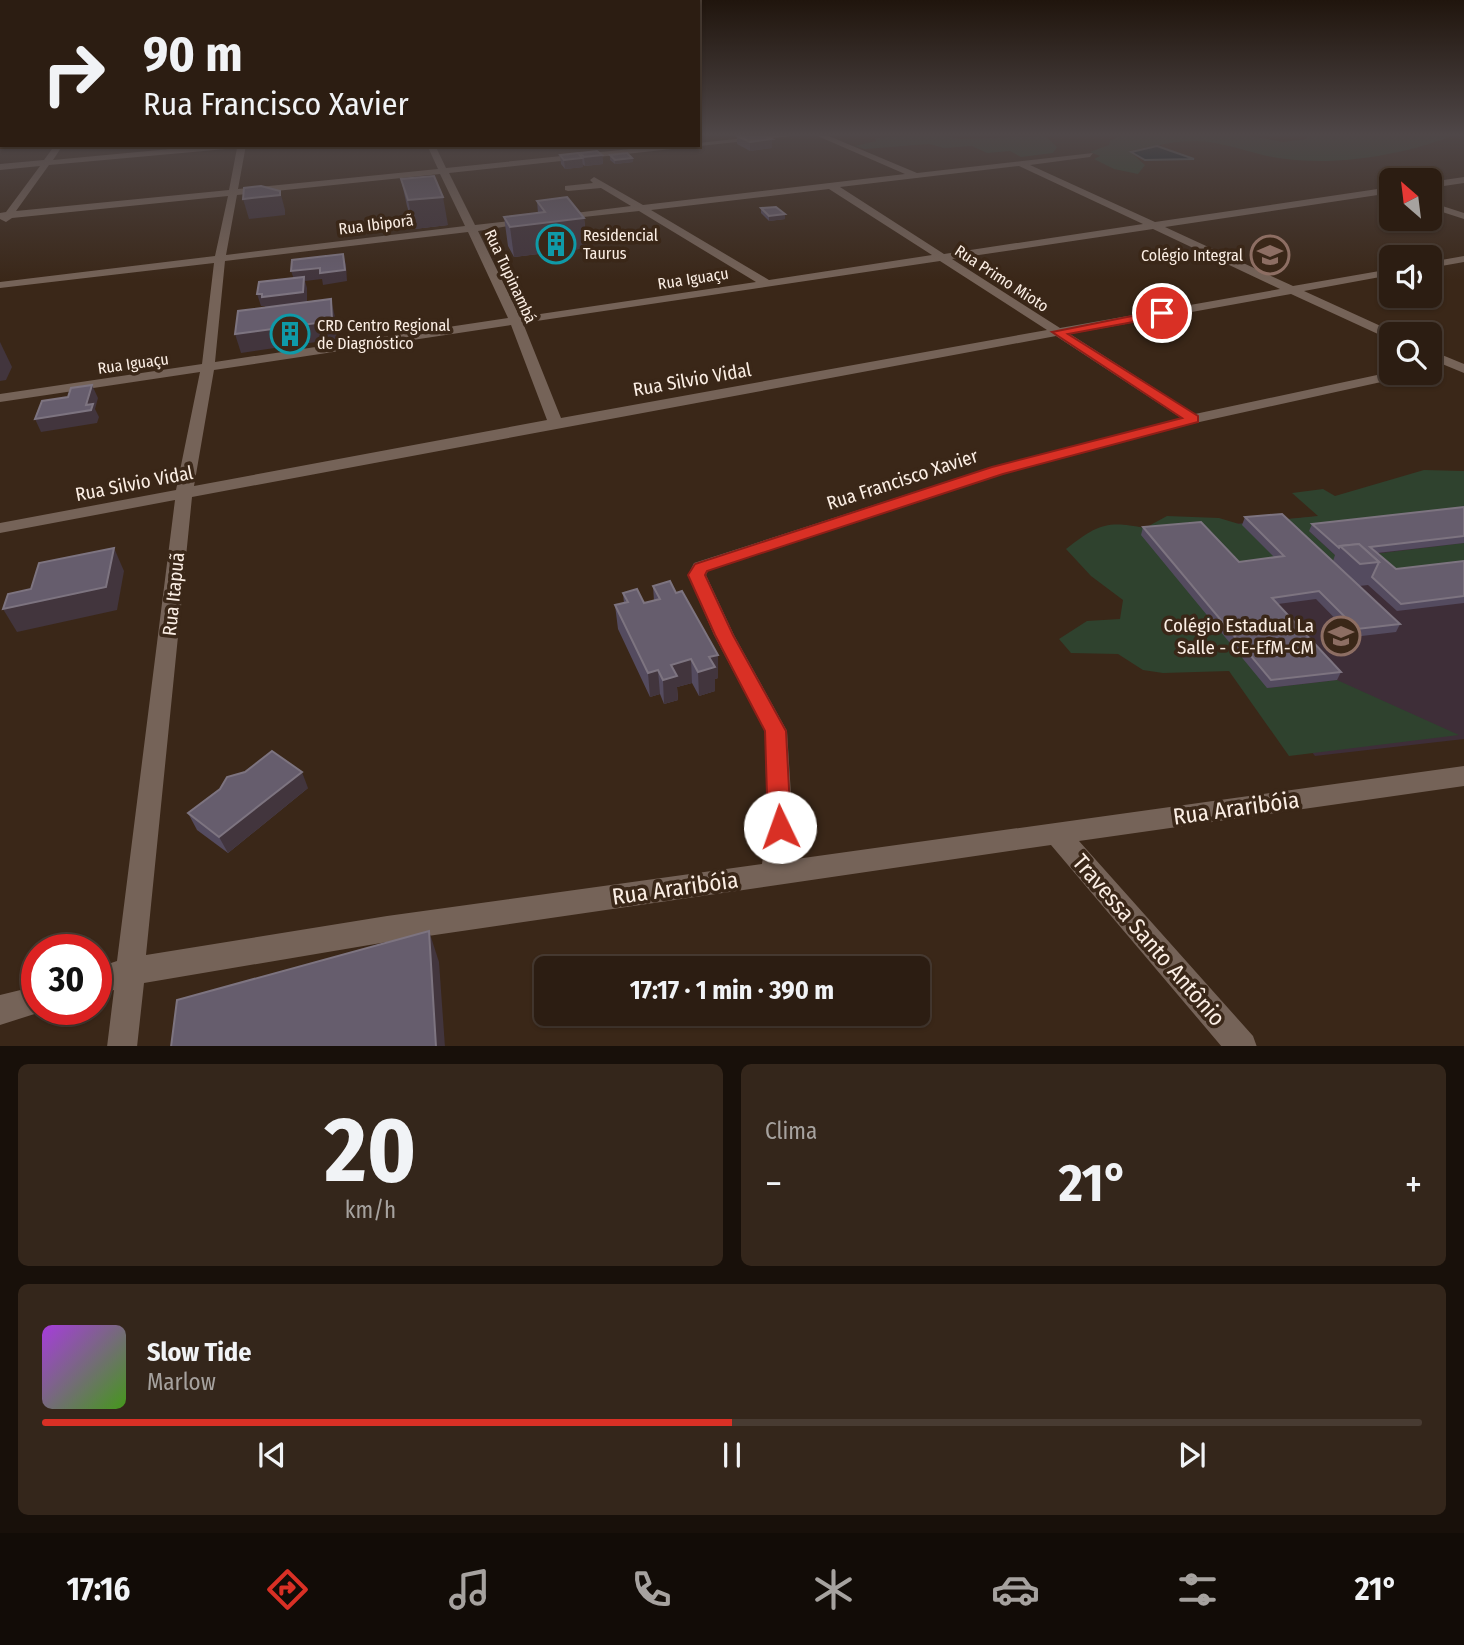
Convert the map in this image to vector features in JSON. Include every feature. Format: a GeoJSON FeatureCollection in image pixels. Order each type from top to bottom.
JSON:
{"type":"FeatureCollection","features":[{"type":"Feature","properties":{"kind":"street"},"geometry":{"type":"LineString","coordinates":[[0,228],[5,215],[31,183]]}},
{"type":"Feature","properties":{"kind":"street","name":"Rua Itapuã"},"geometry":{"type":"LineString","coordinates":[[122,1046],[184,493],[208,368],[220,259],[233,183]]}},
{"type":"Feature","properties":{"kind":"street"},"geometry":{"type":"LineString","coordinates":[[5,215],[329,183]]}},
{"type":"Feature","properties":{"kind":"street","name":"Rua Tupinambá"},"geometry":{"type":"LineString","coordinates":[[449,183],[516,321],[556,423]]}},
{"type":"Feature","properties":{"kind":"street"},"geometry":{"type":"LineString","coordinates":[[568,188],[598,183],[766,283]]}},
{"type":"Feature","properties":{"kind":"street"},"geometry":{"type":"LineString","coordinates":[[550,219],[854,183]]}},
{"type":"Feature","properties":{"kind":"street"},"geometry":{"type":"LineString","coordinates":[[1061,183],[1379,330]]}},
{"type":"Feature","properties":{"kind":"street","name":"Rua Primo Mioto"},"geometry":{"type":"LineString","coordinates":[[830,186],[1193,419]]}},
{"type":"Feature","properties":{"kind":"street","name":"Rua Iguaçu"},"geometry":{"type":"LineString","coordinates":[[0,398],[1379,193]]}},
{"type":"Feature","properties":{"kind":"street"},"geometry":{"type":"LineString","coordinates":[[1442,209],[1464,216]]}},
{"type":"Feature","properties":{"kind":"street","name":"Rua Ibiporã"},"geometry":{"type":"LineString","coordinates":[[0,285],[537,221]]}},
{"type":"Feature","properties":{"kind":"street"},"geometry":{"type":"LineString","coordinates":[[1442,263],[1464,259]]}},
{"type":"Feature","properties":{"kind":"street","name":"Rua Silvio Vidal"},"geometry":{"type":"LineString","coordinates":[[0,528],[556,423],[1379,274]]}},
{"type":"Feature","properties":{"kind":"street"},"geometry":{"type":"LineString","coordinates":[[1442,359],[1464,369]]}},
{"type":"Feature","properties":{"kind":"street"},"geometry":{"type":"LineString","coordinates":[[1442,365],[1464,360]]}},
{"type":"Feature","properties":{"kind":"street","name":"Rua Francisco Xavier"},"geometry":{"type":"LineString","coordinates":[[774,874],[780,827],[776,731],[724,635],[697,575],[701,567],[998,470],[1193,419],[1379,378]]}},
{"type":"Feature","properties":{"kind":"street","name":"Rua Araribóia"},"geometry":{"type":"LineString","coordinates":[[112,977],[131,971],[387,929],[1464,776]]}},
{"type":"Feature","properties":{"kind":"street","name":"Travessa Santo Antônio"},"geometry":{"type":"LineString","coordinates":[[1057,834],[1242,1046]]}},
{"type":"Feature","properties":{"kind":"street"},"geometry":{"type":"LineString","coordinates":[[0,1010],[21,1004]]}},
{"type":"Feature","properties":{"kind":"shaded area","name":"Colégio Estadual La Salle - CE-EfM-CM"},"geometry":{"type":"Polygon","coordinates":[[[1464,503],[1464,739],[1315,756],[1136,533],[1464,503]]]}},
{"type":"Feature","properties":{"kind":"green space"},"geometry":{"type":"Polygon","coordinates":[[[1424,470],[1464,471],[1464,514],[1310,532],[1348,567],[1281,564],[1267,688],[1337,680],[1459,735],[1289,756],[1229,671],[1163,673],[1143,670],[1118,654],[1071,653],[1059,639],[1087,621],[1120,619],[1123,600],[1091,576],[1066,549],[1094,530],[1111,525],[1145,528],[1167,516],[1219,518],[1239,524],[1318,516],[1292,493],[1323,489],[1335,496],[1424,470]]]}},
{"type":"Feature","properties":{"kind":"green space"},"geometry":{"type":"Polygon","coordinates":[[[1464,543],[1464,569],[1392,577],[1366,555],[1464,543]]]}},
{"type":"Feature","properties":{"kind":"building"},"geometry":{"type":"Polygon","coordinates":[[[402,183],[437,183],[443,197],[408,200],[402,183]]]}},
{"type":"Feature","properties":{"kind":"building"},"geometry":{"type":"Polygon","coordinates":[[[261,186],[280,191],[280,195],[243,199],[244,188],[261,186]]]}},
{"type":"Feature","properties":{"kind":"building"},"geometry":{"type":"Polygon","coordinates":[[[567,197],[584,218],[510,227],[504,217],[545,212],[537,201],[567,197]]]}},
{"type":"Feature","properties":{"kind":"building"},"geometry":{"type":"Polygon","coordinates":[[[776,207],[785,214],[769,216],[761,208],[776,207]]]}},
{"type":"Feature","properties":{"kind":"building"},"geometry":{"type":"Polygon","coordinates":[[[343,254],[345,270],[320,273],[320,268],[291,271],[292,260],[343,254]]]}},
{"type":"Feature","properties":{"kind":"building"},"geometry":{"type":"Polygon","coordinates":[[[304,277],[303,292],[262,297],[262,294],[257,294],[259,282],[304,277]]]}},
{"type":"Feature","properties":{"kind":"building"},"geometry":{"type":"Polygon","coordinates":[[[331,299],[332,321],[235,334],[238,311],[331,299]]]}},
{"type":"Feature","properties":{"kind":"building"},"geometry":{"type":"Polygon","coordinates":[[[92,385],[86,405],[93,404],[91,410],[35,419],[42,401],[68,397],[71,388],[92,385]]]}},
{"type":"Feature","properties":{"kind":"building","name":"Colégio Estadual La Salle - CE-EfM-CM"},"geometry":{"type":"Polygon","coordinates":[[[1464,507],[1464,536],[1370,547],[1396,569],[1464,561],[1464,596],[1401,604],[1372,577],[1379,562],[1359,544],[1339,548],[1312,524],[1464,507]]]}},
{"type":"Feature","properties":{"kind":"building"},"geometry":{"type":"Polygon","coordinates":[[[1282,514],[1400,624],[1357,629],[1319,591],[1272,598],[1341,672],[1271,680],[1143,527],[1201,522],[1239,562],[1284,556],[1245,517],[1282,514]]]}},
{"type":"Feature","properties":{"kind":"building"},"geometry":{"type":"Polygon","coordinates":[[[1359,544],[1379,562],[1360,564],[1340,546],[1359,544]]]}},
{"type":"Feature","properties":{"kind":"building"},"geometry":{"type":"Polygon","coordinates":[[[114,548],[106,587],[3,609],[8,594],[31,589],[39,563],[114,548]]]}},
{"type":"Feature","properties":{"kind":"building"},"geometry":{"type":"Polygon","coordinates":[[[670,581],[676,593],[682,591],[718,655],[709,657],[715,667],[698,672],[691,659],[671,665],[677,676],[663,680],[658,670],[648,673],[615,605],[628,602],[623,593],[637,589],[644,603],[660,599],[653,586],[670,581]]]}},
{"type":"Feature","properties":{"kind":"building"},"geometry":{"type":"Polygon","coordinates":[[[272,751],[302,772],[219,837],[188,813],[220,789],[227,777],[245,772],[272,751]]]}},
{"type":"Feature","properties":{"kind":"building"},"geometry":{"type":"Polygon","coordinates":[[[429,931],[436,1046],[171,1046],[177,1000],[429,931]]]}},
{"type":"Feature","properties":{"kind":"place","name":"Residencial Taurus"},"geometry":{"type":"Point","coordinates":[556,244]}},
{"type":"Feature","properties":{"kind":"place","name":"Colégio Integral"},"geometry":{"type":"Point","coordinates":[1270,255]}},
{"type":"Feature","properties":{"kind":"place","name":"CRD Centro Regional de Diagnóstico"},"geometry":{"type":"Point","coordinates":[290,334]}},
{"type":"Feature","properties":{"kind":"place","name":"Colégio Estadual La Salle - CE-EfM-CM"},"geometry":{"type":"Point","coordinates":[1341,636]}},
{"type":"Feature","properties":{"kind":"route"},"geometry":{"type":"LineString","coordinates":[[780,827],[776,731],[724,635],[697,575],[701,567],[998,470],[1193,419],[1058,332],[1162,313]]}}]}
